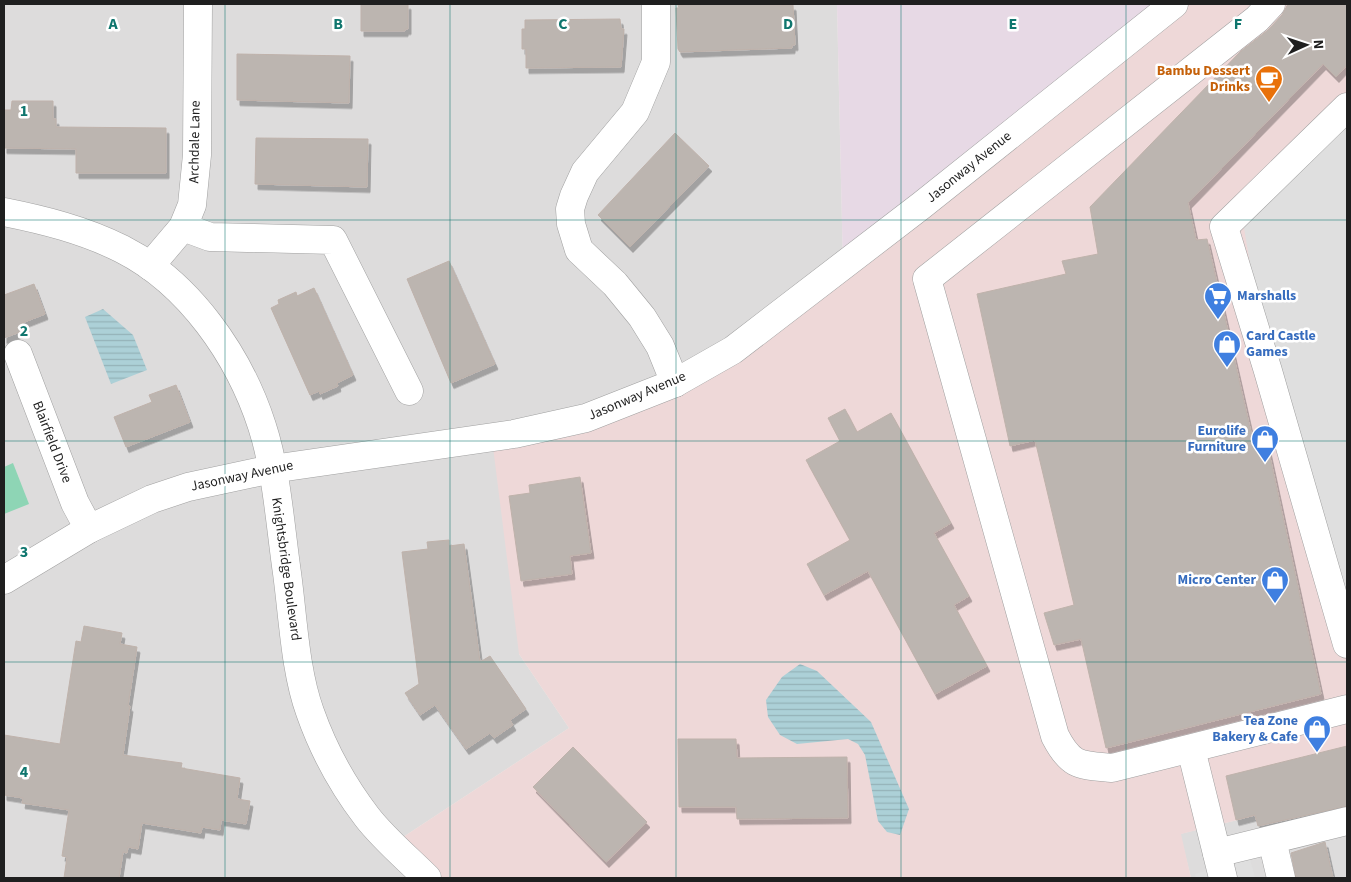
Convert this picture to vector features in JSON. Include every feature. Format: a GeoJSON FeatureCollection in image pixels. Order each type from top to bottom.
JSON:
{"type":"FeatureCollection","features":[{"type":"Feature","properties":{"kind":"street","name":"Archdale Lane"},"geometry":{"type":"LineString","coordinates":[[150,266],[183,227],[192,205],[196,179],[198,4]]}},
{"type":"Feature","properties":{"kind":"street"},"geometry":{"type":"LineString","coordinates":[[656,4],[656,62],[636,112],[585,172],[574,196],[570,224],[579,250],[615,284],[642,317],[660,346],[675,383]]}},
{"type":"Feature","properties":{"kind":"street","name":"Jasonway Avenue"},"geometry":{"type":"LineString","coordinates":[[4,580],[89,529],[152,499],[188,487],[272,468],[514,434],[586,418],[675,383],[733,350],[922,205],[1174,4]]}},
{"type":"Feature","properties":{"kind":"street"},"geometry":{"type":"LineString","coordinates":[[1271,4],[1257,19],[927,279],[1055,736],[1065,755],[1083,765],[1112,768],[1347,709]]}},
{"type":"Feature","properties":{"kind":"street"},"geometry":{"type":"LineString","coordinates":[[1347,107],[1224,227],[1347,644]]}},
{"type":"Feature","properties":{"kind":"street","name":"Knightsbridge Boulevard"},"geometry":{"type":"LineString","coordinates":[[4,212],[69,227],[123,249],[150,266],[198,311],[233,360],[248,390],[262,426],[272,468],[301,670],[310,711],[324,745],[368,818],[427,878]]}},
{"type":"Feature","properties":{"kind":"street"},"geometry":{"type":"LineString","coordinates":[[183,227],[210,237],[333,240],[409,391]]}},
{"type":"Feature","properties":{"kind":"street","name":"Blairfield Drive"},"geometry":{"type":"LineString","coordinates":[[18,354],[75,503],[89,529]]}},
{"type":"Feature","properties":{"kind":"street"},"geometry":{"type":"LineString","coordinates":[[1191,749],[1220,866],[1272,840],[1347,821]]}},
{"type":"Feature","properties":{"kind":"street"},"geometry":{"type":"LineString","coordinates":[[1272,840],[1281,878]]}},
{"type":"Feature","properties":{"kind":"shaded area"},"geometry":{"type":"Polygon","coordinates":[[[4,4],[837,4],[843,268],[519,654],[569,728],[391,845],[424,878],[4,878],[4,4]]]}},
{"type":"Feature","properties":{"kind":"shaded area"},"geometry":{"type":"Polygon","coordinates":[[[837,4],[1172,4],[843,268],[837,4]]]}},
{"type":"Feature","properties":{"kind":"shaded area"},"geometry":{"type":"Polygon","coordinates":[[[1172,4],[1347,4],[1347,793],[1181,834],[1191,878],[424,878],[391,845],[569,728],[519,654],[492,439],[653,395],[1172,4]]]}},
{"type":"Feature","properties":{"kind":"shaded area"},"geometry":{"type":"Polygon","coordinates":[[[1347,107],[1347,620],[1268,371],[1241,210],[1347,107]]]}},
{"type":"Feature","properties":{"kind":"shaded area"},"geometry":{"type":"Polygon","coordinates":[[[1347,793],[1347,878],[1191,878],[1180,834],[1347,793]]]}},
{"type":"Feature","properties":{"kind":"shaded area"},"geometry":{"type":"Polygon","coordinates":[[[1250,859],[1255,878],[1196,878],[1195,874],[1250,859]]]}},
{"type":"Feature","properties":{"kind":"green space"},"geometry":{"type":"Polygon","coordinates":[[[13,463],[29,504],[4,514],[4,467],[13,463]]]}},
{"type":"Feature","properties":{"kind":"water"},"geometry":{"type":"Polygon","coordinates":[[[103,309],[133,335],[147,370],[111,384],[85,317],[103,309]]]}},
{"type":"Feature","properties":{"kind":"water"},"geometry":{"type":"Polygon","coordinates":[[[800,664],[817,671],[871,722],[909,809],[900,835],[887,832],[878,821],[865,755],[858,744],[848,739],[797,744],[780,735],[768,717],[766,700],[782,677],[800,664]]]}},
{"type":"Feature","properties":{"kind":"building"},"geometry":{"type":"Polygon","coordinates":[[[361,4],[408,4],[408,29],[405,29],[405,31],[361,31],[361,4]]]}},
{"type":"Feature","properties":{"kind":"building"},"geometry":{"type":"Polygon","coordinates":[[[1288,4],[1347,4],[1347,65],[1336,77],[1323,64],[1188,203],[1196,240],[1207,239],[1252,437],[1265,434],[1321,694],[1106,748],[1081,639],[1054,645],[1044,613],[1074,605],[1035,440],[1010,446],[977,294],[1066,274],[1062,261],[1098,254],[1090,207],[1241,51],[1268,30],[1282,15],[1288,4]]]}},
{"type":"Feature","properties":{"kind":"building"},"geometry":{"type":"Polygon","coordinates":[[[678,5],[793,5],[795,45],[792,45],[792,48],[680,52],[678,49],[676,8],[679,8],[678,5]]]}},
{"type":"Feature","properties":{"kind":"building"},"geometry":{"type":"Polygon","coordinates":[[[620,19],[621,29],[624,29],[621,67],[526,68],[526,49],[522,49],[522,29],[525,29],[525,20],[620,19]]]}},
{"type":"Feature","properties":{"kind":"building"},"geometry":{"type":"Polygon","coordinates":[[[237,54],[350,56],[349,103],[237,100],[237,54]]]}},
{"type":"Feature","properties":{"kind":"building"},"geometry":{"type":"Polygon","coordinates":[[[12,101],[53,101],[53,119],[56,119],[56,127],[166,128],[166,173],[76,173],[76,149],[4,148],[4,110],[11,110],[12,101]]]}},
{"type":"Feature","properties":{"kind":"building"},"geometry":{"type":"Polygon","coordinates":[[[675,133],[709,166],[630,247],[598,215],[675,133]]]}},
{"type":"Feature","properties":{"kind":"building"},"geometry":{"type":"Polygon","coordinates":[[[256,138],[368,139],[367,187],[255,184],[256,138]]]}},
{"type":"Feature","properties":{"kind":"building"},"geometry":{"type":"Polygon","coordinates":[[[449,261],[495,364],[451,383],[407,279],[449,261]]]}},
{"type":"Feature","properties":{"kind":"building"},"geometry":{"type":"Polygon","coordinates":[[[34,284],[45,314],[22,323],[25,330],[4,338],[4,295],[34,284]]]}},
{"type":"Feature","properties":{"kind":"building"},"geometry":{"type":"Polygon","coordinates":[[[314,288],[353,375],[337,383],[338,386],[320,394],[319,391],[310,395],[271,308],[279,304],[278,300],[296,292],[297,296],[314,288]]]}},
{"type":"Feature","properties":{"kind":"building"},"geometry":{"type":"Polygon","coordinates":[[[176,385],[190,422],[126,447],[114,417],[152,402],[149,395],[176,385]]]}},
{"type":"Feature","properties":{"kind":"building"},"geometry":{"type":"Polygon","coordinates":[[[845,409],[857,432],[891,413],[951,523],[934,533],[969,596],[954,605],[987,666],[935,694],[868,571],[824,595],[807,564],[850,540],[806,460],[840,441],[828,418],[845,409]]]}},
{"type":"Feature","properties":{"kind":"building"},"geometry":{"type":"Polygon","coordinates":[[[580,477],[591,553],[570,556],[572,574],[521,581],[509,496],[530,493],[529,485],[580,477]]]}},
{"type":"Feature","properties":{"kind":"building"},"geometry":{"type":"Polygon","coordinates":[[[449,540],[449,546],[464,544],[480,662],[490,656],[526,709],[510,720],[513,725],[494,738],[490,733],[466,749],[435,705],[420,715],[405,693],[419,684],[402,552],[428,549],[427,542],[449,540]]]}},
{"type":"Feature","properties":{"kind":"building"},"geometry":{"type":"Polygon","coordinates":[[[84,626],[122,633],[120,644],[137,647],[123,755],[182,763],[181,768],[240,778],[237,799],[250,801],[246,824],[221,820],[220,830],[202,827],[201,833],[142,823],[138,849],[128,847],[127,853],[123,852],[119,878],[64,878],[67,857],[62,856],[69,810],[22,803],[23,798],[4,795],[4,735],[60,744],[76,641],[81,642],[84,626]]]}},
{"type":"Feature","properties":{"kind":"building"},"geometry":{"type":"Polygon","coordinates":[[[678,739],[736,739],[737,758],[847,757],[848,818],[737,819],[736,807],[679,807],[678,739]]]}},
{"type":"Feature","properties":{"kind":"building"},"geometry":{"type":"Polygon","coordinates":[[[1347,746],[1347,806],[1258,826],[1255,815],[1236,820],[1226,776],[1347,746]]]}},
{"type":"Feature","properties":{"kind":"building"},"geometry":{"type":"Polygon","coordinates":[[[573,747],[647,822],[606,862],[533,787],[573,747]]]}},
{"type":"Feature","properties":{"kind":"building"},"geometry":{"type":"Polygon","coordinates":[[[1325,842],[1333,878],[1296,878],[1291,853],[1325,842]]]}},
{"type":"Feature","properties":{"kind":"place","name":"Bambu Dessert Drinks"},"geometry":{"type":"Point","coordinates":[1269,103]}},
{"type":"Feature","properties":{"kind":"place","name":"Marshalls"},"geometry":{"type":"Point","coordinates":[1218,320]}},
{"type":"Feature","properties":{"kind":"place","name":"Card Castle Games"},"geometry":{"type":"Point","coordinates":[1227,368]}},
{"type":"Feature","properties":{"kind":"place","name":"Eurolife Furniture"},"geometry":{"type":"Point","coordinates":[1265,463]}},
{"type":"Feature","properties":{"kind":"place","name":"Micro Center"},"geometry":{"type":"Point","coordinates":[1275,604]}},
{"type":"Feature","properties":{"kind":"place","name":"Tea Zone Bakery & Cafe"},"geometry":{"type":"Point","coordinates":[1317,753]}}]}
